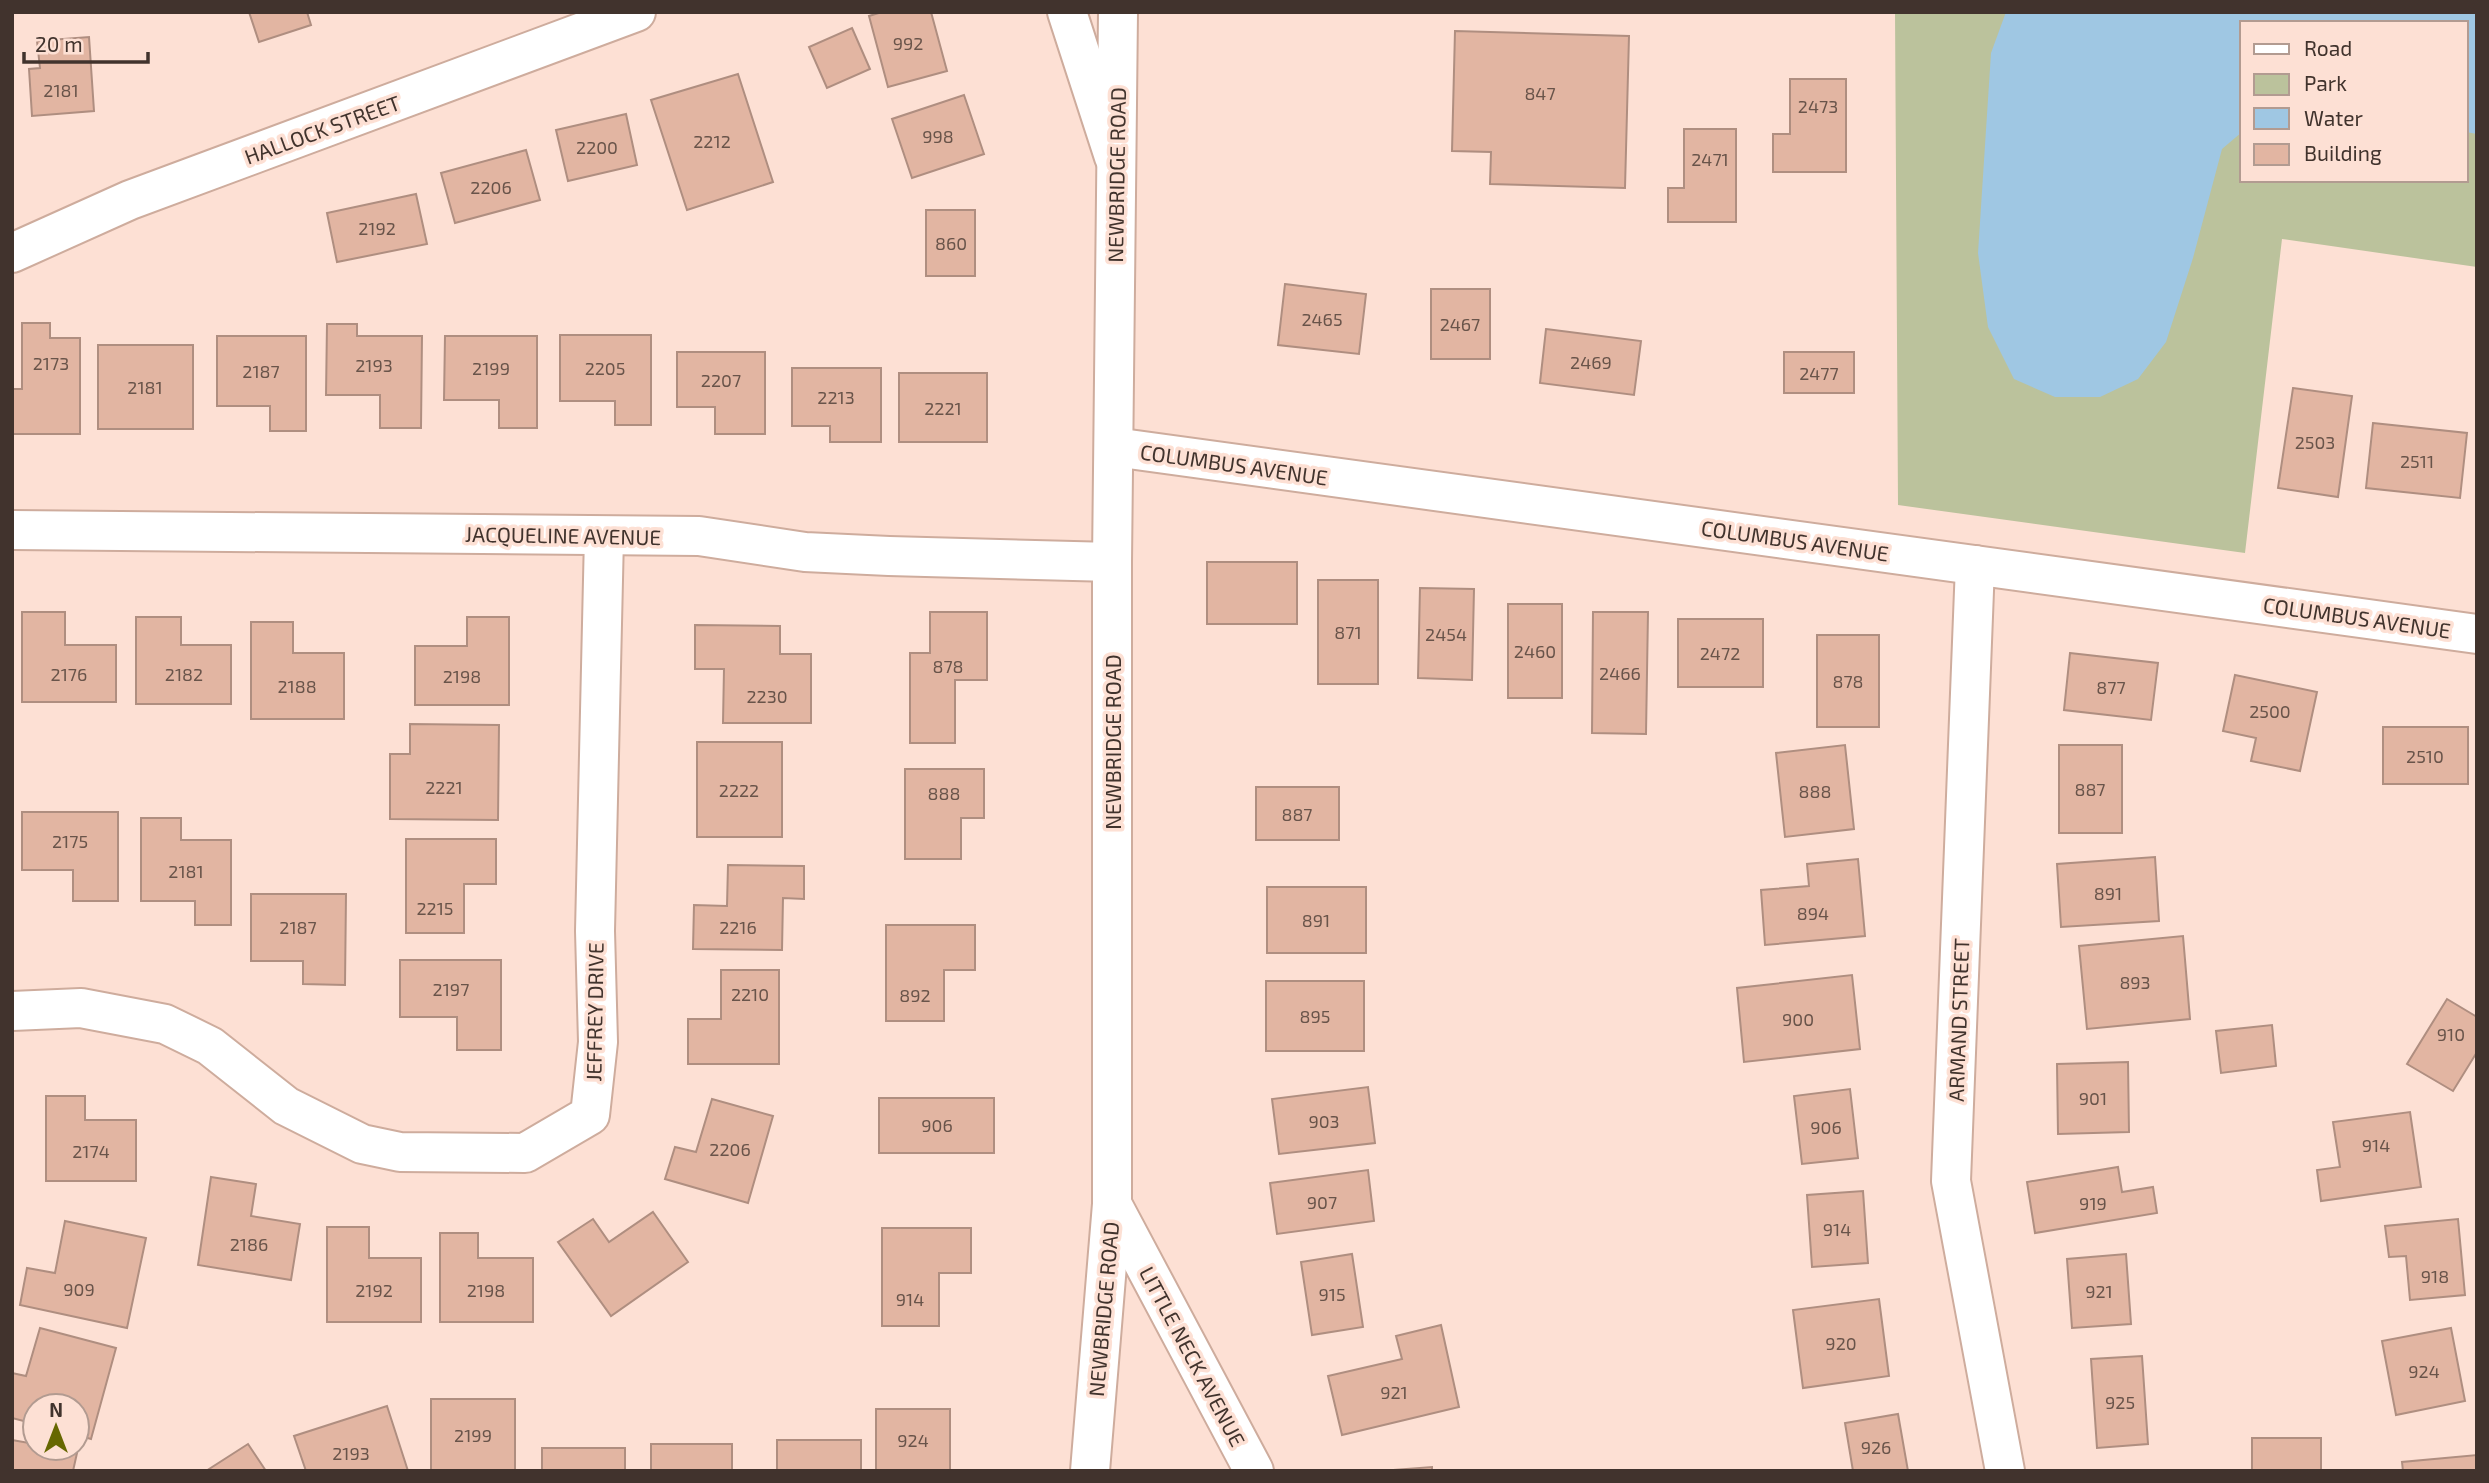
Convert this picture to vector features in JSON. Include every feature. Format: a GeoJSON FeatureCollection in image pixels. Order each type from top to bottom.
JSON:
{"type":"FeatureCollection","features":[{"type":"Feature","properties":{"kind":"street","name":"HALLOCK STREET"},"geometry":{"type":"LineString","coordinates":[[12,253],[130,200],[636,12]]}},
{"type":"Feature","properties":{"kind":"street"},"geometry":{"type":"LineString","coordinates":[[1067,12],[1116,161]]}},
{"type":"Feature","properties":{"kind":"street","name":"NEWBRIDGE ROAD"},"geometry":{"type":"LineString","coordinates":[[1090,1471],[1112,1204],[1112,562],[1118,12]]}},
{"type":"Feature","properties":{"kind":"street","name":"COLUMBUS AVENUE"},"geometry":{"type":"LineString","coordinates":[[1114,447],[2477,634]]}},
{"type":"Feature","properties":{"kind":"street","name":"JACQUELINE AVENUE"},"geometry":{"type":"LineString","coordinates":[[12,530],[699,536],[805,552],[1112,562]]}},
{"type":"Feature","properties":{"kind":"street","name":"JEFFREY DRIVE"},"geometry":{"type":"LineString","coordinates":[[12,1011],[81,1008],[165,1024],[210,1046],[286,1106],[362,1144],[400,1152],[525,1153],[590,1115],[598,1042],[595,931],[604,536]]}},
{"type":"Feature","properties":{"kind":"street","name":"ARMAND STREET"},"geometry":{"type":"LineString","coordinates":[[1975,565],[1951,1181],[2005,1471]]}},
{"type":"Feature","properties":{"kind":"street","name":"LITTLE NECK AVENUE"},"geometry":{"type":"LineString","coordinates":[[1112,1204],[1254,1471]]}},
{"type":"Feature","properties":{"kind":"green space"},"geometry":{"type":"Polygon","coordinates":[[[1895,12],[2477,12],[2477,267],[2282,239],[2245,553],[1898,505],[1895,12]]]}},
{"type":"Feature","properties":{"kind":"water"},"geometry":{"type":"Polygon","coordinates":[[[2006,12],[2477,12],[2477,134],[2468,132],[2468,21],[2240,21],[2240,134],[2222,149],[2193,258],[2166,342],[2138,379],[2100,397],[2055,397],[2014,379],[1988,327],[1978,253],[1991,53],[2006,12]]]}},
{"type":"Feature","properties":{"kind":"building"},"geometry":{"type":"Polygon","coordinates":[[[249,12],[307,12],[311,25],[259,42],[249,12]]]}},
{"type":"Feature","properties":{"kind":"building"},"geometry":{"type":"Polygon","coordinates":[[[882,12],[931,12],[947,71],[888,87],[869,16],[882,12]]]}},
{"type":"Feature","properties":{"kind":"building"},"geometry":{"type":"Polygon","coordinates":[[[852,28],[870,69],[827,88],[809,47],[852,28]]]}},
{"type":"Feature","properties":{"kind":"building"},"geometry":{"type":"Polygon","coordinates":[[[1455,31],[1629,36],[1625,188],[1490,184],[1491,152],[1452,151],[1455,31]]]}},
{"type":"Feature","properties":{"kind":"building"},"geometry":{"type":"Polygon","coordinates":[[[89,37],[94,111],[32,116],[29,69],[40,68],[37,41],[89,37]]]}},
{"type":"Feature","properties":{"kind":"building"},"geometry":{"type":"Polygon","coordinates":[[[738,74],[773,182],[687,210],[651,100],[738,74]]]}},
{"type":"Feature","properties":{"kind":"building"},"geometry":{"type":"Polygon","coordinates":[[[1790,79],[1846,79],[1846,172],[1773,172],[1773,134],[1790,134],[1790,79]]]}},
{"type":"Feature","properties":{"kind":"building"},"geometry":{"type":"Polygon","coordinates":[[[964,95],[984,154],[912,178],[892,119],[964,95]]]}},
{"type":"Feature","properties":{"kind":"building"},"geometry":{"type":"Polygon","coordinates":[[[626,114],[637,165],[568,181],[556,130],[626,114]]]}},
{"type":"Feature","properties":{"kind":"building"},"geometry":{"type":"Polygon","coordinates":[[[1684,129],[1736,129],[1736,222],[1668,222],[1668,188],[1684,188],[1684,129]]]}},
{"type":"Feature","properties":{"kind":"building"},"geometry":{"type":"Polygon","coordinates":[[[526,150],[540,200],[455,223],[441,173],[526,150]]]}},
{"type":"Feature","properties":{"kind":"building"},"geometry":{"type":"Polygon","coordinates":[[[416,194],[427,244],[337,262],[327,213],[416,194]]]}},
{"type":"Feature","properties":{"kind":"building"},"geometry":{"type":"Polygon","coordinates":[[[926,210],[975,210],[975,276],[926,276],[926,210]]]}},
{"type":"Feature","properties":{"kind":"building"},"geometry":{"type":"Polygon","coordinates":[[[1285,284],[1366,294],[1359,354],[1278,345],[1285,284]]]}},
{"type":"Feature","properties":{"kind":"building"},"geometry":{"type":"Polygon","coordinates":[[[1431,289],[1490,289],[1490,359],[1431,359],[1431,289]]]}},
{"type":"Feature","properties":{"kind":"building"},"geometry":{"type":"Polygon","coordinates":[[[22,323],[50,323],[50,338],[80,338],[80,434],[12,434],[12,389],[22,389],[22,323]]]}},
{"type":"Feature","properties":{"kind":"building"},"geometry":{"type":"Polygon","coordinates":[[[327,324],[357,324],[357,336],[422,336],[421,428],[380,428],[380,395],[326,395],[327,324]]]}},
{"type":"Feature","properties":{"kind":"building"},"geometry":{"type":"Polygon","coordinates":[[[1546,329],[1641,341],[1634,395],[1540,383],[1546,329]]]}},
{"type":"Feature","properties":{"kind":"building"},"geometry":{"type":"Polygon","coordinates":[[[560,335],[651,335],[651,425],[615,425],[615,401],[560,401],[560,335]]]}},
{"type":"Feature","properties":{"kind":"building"},"geometry":{"type":"Polygon","coordinates":[[[217,336],[306,336],[306,431],[270,431],[270,406],[217,406],[217,336]]]}},
{"type":"Feature","properties":{"kind":"building"},"geometry":{"type":"Polygon","coordinates":[[[445,336],[537,336],[537,428],[499,428],[499,400],[444,400],[445,336]]]}},
{"type":"Feature","properties":{"kind":"building"},"geometry":{"type":"Polygon","coordinates":[[[98,345],[193,345],[193,429],[98,429],[98,345]]]}},
{"type":"Feature","properties":{"kind":"building"},"geometry":{"type":"Polygon","coordinates":[[[677,352],[765,352],[765,434],[715,434],[715,407],[677,407],[677,352]]]}},
{"type":"Feature","properties":{"kind":"building"},"geometry":{"type":"Polygon","coordinates":[[[1784,352],[1854,352],[1854,393],[1784,393],[1784,352]]]}},
{"type":"Feature","properties":{"kind":"building"},"geometry":{"type":"Polygon","coordinates":[[[792,368],[881,368],[881,442],[830,442],[830,426],[792,426],[792,368]]]}},
{"type":"Feature","properties":{"kind":"building"},"geometry":{"type":"Polygon","coordinates":[[[899,373],[987,373],[987,442],[899,442],[899,373]]]}},
{"type":"Feature","properties":{"kind":"building"},"geometry":{"type":"Polygon","coordinates":[[[2293,388],[2352,396],[2338,497],[2278,488],[2293,388]]]}},
{"type":"Feature","properties":{"kind":"building"},"geometry":{"type":"Polygon","coordinates":[[[2373,423],[2467,433],[2460,498],[2366,488],[2373,423]]]}},
{"type":"Feature","properties":{"kind":"building"},"geometry":{"type":"Polygon","coordinates":[[[1207,562],[1297,562],[1297,624],[1207,624],[1207,562]]]}},
{"type":"Feature","properties":{"kind":"building"},"geometry":{"type":"Polygon","coordinates":[[[1318,580],[1378,580],[1378,684],[1318,684],[1318,580]]]}},
{"type":"Feature","properties":{"kind":"building"},"geometry":{"type":"Polygon","coordinates":[[[1420,588],[1474,589],[1472,680],[1418,678],[1420,588]]]}},
{"type":"Feature","properties":{"kind":"building"},"geometry":{"type":"Polygon","coordinates":[[[1508,604],[1562,604],[1562,698],[1508,698],[1508,604]]]}},
{"type":"Feature","properties":{"kind":"building"},"geometry":{"type":"Polygon","coordinates":[[[22,612],[65,612],[65,645],[116,645],[116,702],[22,702],[22,612]]]}},
{"type":"Feature","properties":{"kind":"building"},"geometry":{"type":"Polygon","coordinates":[[[930,612],[987,612],[987,680],[955,680],[955,743],[910,743],[910,653],[930,653],[930,612]]]}},
{"type":"Feature","properties":{"kind":"building"},"geometry":{"type":"Polygon","coordinates":[[[1593,612],[1648,612],[1646,734],[1592,733],[1593,612]]]}},
{"type":"Feature","properties":{"kind":"building"},"geometry":{"type":"Polygon","coordinates":[[[136,617],[181,617],[181,645],[231,645],[231,704],[136,704],[136,617]]]}},
{"type":"Feature","properties":{"kind":"building"},"geometry":{"type":"Polygon","coordinates":[[[467,617],[509,617],[509,705],[415,705],[415,646],[467,646],[467,617]]]}},
{"type":"Feature","properties":{"kind":"building"},"geometry":{"type":"Polygon","coordinates":[[[1678,619],[1763,619],[1763,687],[1678,687],[1678,619]]]}},
{"type":"Feature","properties":{"kind":"building"},"geometry":{"type":"Polygon","coordinates":[[[251,622],[293,622],[293,653],[344,653],[344,719],[251,719],[251,622]]]}},
{"type":"Feature","properties":{"kind":"building"},"geometry":{"type":"Polygon","coordinates":[[[695,625],[780,626],[780,654],[811,654],[811,723],[723,723],[724,669],[695,669],[695,625]]]}},
{"type":"Feature","properties":{"kind":"building"},"geometry":{"type":"Polygon","coordinates":[[[1817,635],[1879,635],[1879,727],[1817,727],[1817,635]]]}},
{"type":"Feature","properties":{"kind":"building"},"geometry":{"type":"Polygon","coordinates":[[[2070,653],[2158,663],[2151,720],[2064,710],[2070,653]]]}},
{"type":"Feature","properties":{"kind":"building"},"geometry":{"type":"Polygon","coordinates":[[[2235,675],[2317,692],[2300,771],[2251,761],[2256,738],[2223,731],[2235,675]]]}},
{"type":"Feature","properties":{"kind":"building"},"geometry":{"type":"Polygon","coordinates":[[[410,724],[499,725],[498,820],[390,819],[390,754],[410,754],[410,724]]]}},
{"type":"Feature","properties":{"kind":"building"},"geometry":{"type":"Polygon","coordinates":[[[2383,727],[2468,727],[2468,784],[2383,784],[2383,727]]]}},
{"type":"Feature","properties":{"kind":"building"},"geometry":{"type":"Polygon","coordinates":[[[697,742],[782,742],[782,837],[697,837],[697,742]]]}},
{"type":"Feature","properties":{"kind":"building"},"geometry":{"type":"Polygon","coordinates":[[[1845,745],[1854,829],[1785,837],[1776,753],[1845,745]]]}},
{"type":"Feature","properties":{"kind":"building"},"geometry":{"type":"Polygon","coordinates":[[[2059,745],[2122,745],[2122,833],[2059,833],[2059,745]]]}},
{"type":"Feature","properties":{"kind":"building"},"geometry":{"type":"Polygon","coordinates":[[[905,769],[984,769],[984,818],[961,818],[961,859],[905,859],[905,769]]]}},
{"type":"Feature","properties":{"kind":"building"},"geometry":{"type":"Polygon","coordinates":[[[1256,787],[1339,787],[1339,840],[1256,840],[1256,787]]]}},
{"type":"Feature","properties":{"kind":"building"},"geometry":{"type":"Polygon","coordinates":[[[22,812],[118,812],[118,901],[73,901],[73,870],[22,870],[22,812]]]}},
{"type":"Feature","properties":{"kind":"building"},"geometry":{"type":"Polygon","coordinates":[[[141,818],[181,818],[181,840],[231,840],[231,925],[195,925],[195,901],[141,901],[141,818]]]}},
{"type":"Feature","properties":{"kind":"building"},"geometry":{"type":"Polygon","coordinates":[[[406,839],[496,839],[496,884],[464,884],[464,933],[406,933],[406,839]]]}},
{"type":"Feature","properties":{"kind":"building"},"geometry":{"type":"Polygon","coordinates":[[[2155,857],[2159,921],[2061,927],[2057,864],[2155,857]]]}},
{"type":"Feature","properties":{"kind":"building"},"geometry":{"type":"Polygon","coordinates":[[[1858,859],[1865,936],[1765,945],[1761,890],[1809,886],[1807,864],[1858,859]]]}},
{"type":"Feature","properties":{"kind":"building"},"geometry":{"type":"Polygon","coordinates":[[[728,865],[804,866],[804,899],[783,898],[782,950],[693,949],[694,905],[727,906],[728,865]]]}},
{"type":"Feature","properties":{"kind":"building"},"geometry":{"type":"Polygon","coordinates":[[[1267,887],[1366,887],[1366,953],[1267,953],[1267,887]]]}},
{"type":"Feature","properties":{"kind":"building"},"geometry":{"type":"Polygon","coordinates":[[[251,894],[346,894],[345,985],[303,984],[303,961],[251,961],[251,894]]]}},
{"type":"Feature","properties":{"kind":"building"},"geometry":{"type":"Polygon","coordinates":[[[886,925],[975,925],[975,970],[944,970],[944,1021],[886,1021],[886,925]]]}},
{"type":"Feature","properties":{"kind":"building"},"geometry":{"type":"Polygon","coordinates":[[[2183,936],[2190,1019],[2087,1029],[2079,946],[2183,936]]]}},
{"type":"Feature","properties":{"kind":"building"},"geometry":{"type":"Polygon","coordinates":[[[400,960],[501,960],[501,1050],[457,1050],[457,1017],[400,1017],[400,960]]]}},
{"type":"Feature","properties":{"kind":"building"},"geometry":{"type":"Polygon","coordinates":[[[721,970],[779,970],[779,1064],[688,1064],[688,1019],[721,1019],[721,970]]]}},
{"type":"Feature","properties":{"kind":"building"},"geometry":{"type":"Polygon","coordinates":[[[1852,975],[1860,1049],[1744,1062],[1737,988],[1852,975]]]}},
{"type":"Feature","properties":{"kind":"building"},"geometry":{"type":"Polygon","coordinates":[[[1266,981],[1364,981],[1364,1051],[1266,1051],[1266,981]]]}},
{"type":"Feature","properties":{"kind":"building"},"geometry":{"type":"Polygon","coordinates":[[[2447,999],[2477,1017],[2477,1052],[2453,1091],[2407,1064],[2447,999]]]}},
{"type":"Feature","properties":{"kind":"building"},"geometry":{"type":"Polygon","coordinates":[[[2272,1025],[2276,1066],[2221,1073],[2216,1031],[2272,1025]]]}},
{"type":"Feature","properties":{"kind":"building"},"geometry":{"type":"Polygon","coordinates":[[[2128,1062],[2129,1132],[2058,1134],[2057,1064],[2128,1062]]]}},
{"type":"Feature","properties":{"kind":"building"},"geometry":{"type":"Polygon","coordinates":[[[1368,1087],[1375,1143],[1279,1154],[1272,1099],[1368,1087]]]}},
{"type":"Feature","properties":{"kind":"building"},"geometry":{"type":"Polygon","coordinates":[[[1850,1089],[1858,1158],[1802,1164],[1794,1096],[1850,1089]]]}},
{"type":"Feature","properties":{"kind":"building"},"geometry":{"type":"Polygon","coordinates":[[[46,1096],[85,1096],[85,1120],[136,1120],[136,1181],[46,1181],[46,1096]]]}},
{"type":"Feature","properties":{"kind":"building"},"geometry":{"type":"Polygon","coordinates":[[[879,1098],[994,1098],[994,1153],[879,1153],[879,1098]]]}},
{"type":"Feature","properties":{"kind":"building"},"geometry":{"type":"Polygon","coordinates":[[[712,1099],[773,1116],[748,1203],[665,1179],[675,1147],[696,1152],[712,1099]]]}},
{"type":"Feature","properties":{"kind":"building"},"geometry":{"type":"Polygon","coordinates":[[[2410,1112],[2421,1187],[2321,1201],[2317,1170],[2340,1167],[2333,1122],[2410,1112]]]}},
{"type":"Feature","properties":{"kind":"building"},"geometry":{"type":"Polygon","coordinates":[[[2118,1167],[2122,1192],[2153,1187],[2157,1213],[2035,1233],[2027,1182],[2118,1167]]]}},
{"type":"Feature","properties":{"kind":"building"},"geometry":{"type":"Polygon","coordinates":[[[1368,1170],[1374,1221],[1277,1234],[1270,1183],[1368,1170]]]}},
{"type":"Feature","properties":{"kind":"building"},"geometry":{"type":"Polygon","coordinates":[[[211,1177],[256,1184],[251,1216],[300,1224],[291,1280],[198,1265],[211,1177]]]}},
{"type":"Feature","properties":{"kind":"building"},"geometry":{"type":"Polygon","coordinates":[[[1863,1191],[1868,1263],[1812,1267],[1807,1195],[1863,1191]]]}},
{"type":"Feature","properties":{"kind":"building"},"geometry":{"type":"Polygon","coordinates":[[[653,1212],[688,1262],[611,1316],[558,1242],[593,1219],[609,1242],[653,1212]]]}},
{"type":"Feature","properties":{"kind":"building"},"geometry":{"type":"Polygon","coordinates":[[[2458,1219],[2465,1295],[2410,1300],[2406,1256],[2389,1257],[2385,1226],[2458,1219]]]}},
{"type":"Feature","properties":{"kind":"building"},"geometry":{"type":"Polygon","coordinates":[[[65,1221],[146,1238],[127,1328],[20,1305],[27,1268],[55,1273],[65,1221]]]}},
{"type":"Feature","properties":{"kind":"building"},"geometry":{"type":"Polygon","coordinates":[[[327,1227],[369,1227],[369,1258],[421,1258],[421,1322],[327,1322],[327,1227]]]}},
{"type":"Feature","properties":{"kind":"building"},"geometry":{"type":"Polygon","coordinates":[[[882,1228],[971,1228],[971,1273],[939,1273],[939,1326],[882,1326],[882,1228]]]}},
{"type":"Feature","properties":{"kind":"building"},"geometry":{"type":"Polygon","coordinates":[[[440,1233],[478,1233],[478,1258],[533,1258],[533,1322],[440,1322],[440,1233]]]}},
{"type":"Feature","properties":{"kind":"building"},"geometry":{"type":"Polygon","coordinates":[[[1352,1254],[1363,1327],[1312,1335],[1301,1262],[1352,1254]]]}},
{"type":"Feature","properties":{"kind":"building"},"geometry":{"type":"Polygon","coordinates":[[[2126,1254],[2131,1324],[2072,1328],[2067,1259],[2126,1254]]]}},
{"type":"Feature","properties":{"kind":"building"},"geometry":{"type":"Polygon","coordinates":[[[1879,1299],[1889,1376],[1803,1388],[1793,1310],[1879,1299]]]}},
{"type":"Feature","properties":{"kind":"building"},"geometry":{"type":"Polygon","coordinates":[[[1441,1325],[1459,1407],[1342,1435],[1328,1376],[1402,1359],[1396,1336],[1441,1325]]]}},
{"type":"Feature","properties":{"kind":"building"},"geometry":{"type":"Polygon","coordinates":[[[40,1328],[116,1348],[91,1439],[91,1392],[21,1392],[21,1420],[12,1418],[12,1373],[26,1376],[40,1328]]]}},
{"type":"Feature","properties":{"kind":"building"},"geometry":{"type":"Polygon","coordinates":[[[2451,1328],[2465,1401],[2396,1415],[2382,1341],[2451,1328]]]}},
{"type":"Feature","properties":{"kind":"building"},"geometry":{"type":"Polygon","coordinates":[[[2142,1356],[2148,1444],[2097,1448],[2091,1359],[2142,1356]]]}},
{"type":"Feature","properties":{"kind":"building"},"geometry":{"type":"Polygon","coordinates":[[[431,1399],[515,1399],[515,1471],[431,1471],[431,1399]]]}},
{"type":"Feature","properties":{"kind":"building"},"geometry":{"type":"Polygon","coordinates":[[[387,1406],[408,1471],[306,1471],[294,1436],[387,1406]]]}},
{"type":"Feature","properties":{"kind":"building"},"geometry":{"type":"Polygon","coordinates":[[[876,1409],[950,1409],[950,1471],[876,1471],[876,1409]]]}},
{"type":"Feature","properties":{"kind":"building"},"geometry":{"type":"Polygon","coordinates":[[[1898,1414],[1908,1471],[1853,1471],[1845,1423],[1898,1414]]]}},
{"type":"Feature","properties":{"kind":"building"},"geometry":{"type":"Polygon","coordinates":[[[2252,1438],[2321,1438],[2321,1471],[2252,1471],[2252,1438]]]}},
{"type":"Feature","properties":{"kind":"building"},"geometry":{"type":"Polygon","coordinates":[[[12,1440],[21,1442],[21,1462],[75,1462],[73,1471],[12,1471],[12,1440]]]}},
{"type":"Feature","properties":{"kind":"building"},"geometry":{"type":"Polygon","coordinates":[[[777,1440],[861,1440],[861,1471],[777,1471],[777,1440]]]}},
{"type":"Feature","properties":{"kind":"building"},"geometry":{"type":"Polygon","coordinates":[[[248,1444],[266,1471],[206,1471],[248,1444]]]}},
{"type":"Feature","properties":{"kind":"building"},"geometry":{"type":"Polygon","coordinates":[[[651,1444],[732,1444],[732,1471],[651,1471],[651,1444]]]}},
{"type":"Feature","properties":{"kind":"building"},"geometry":{"type":"Polygon","coordinates":[[[542,1448],[625,1448],[625,1471],[542,1471],[542,1448]]]}},
{"type":"Feature","properties":{"kind":"building"},"geometry":{"type":"Polygon","coordinates":[[[2477,1455],[2477,1471],[2403,1471],[2402,1462],[2477,1455]]]}},
{"type":"Feature","properties":{"kind":"building"},"geometry":{"type":"Polygon","coordinates":[[[1432,1467],[1432,1471],[1394,1471],[1394,1470],[1432,1467]]]}}]}
